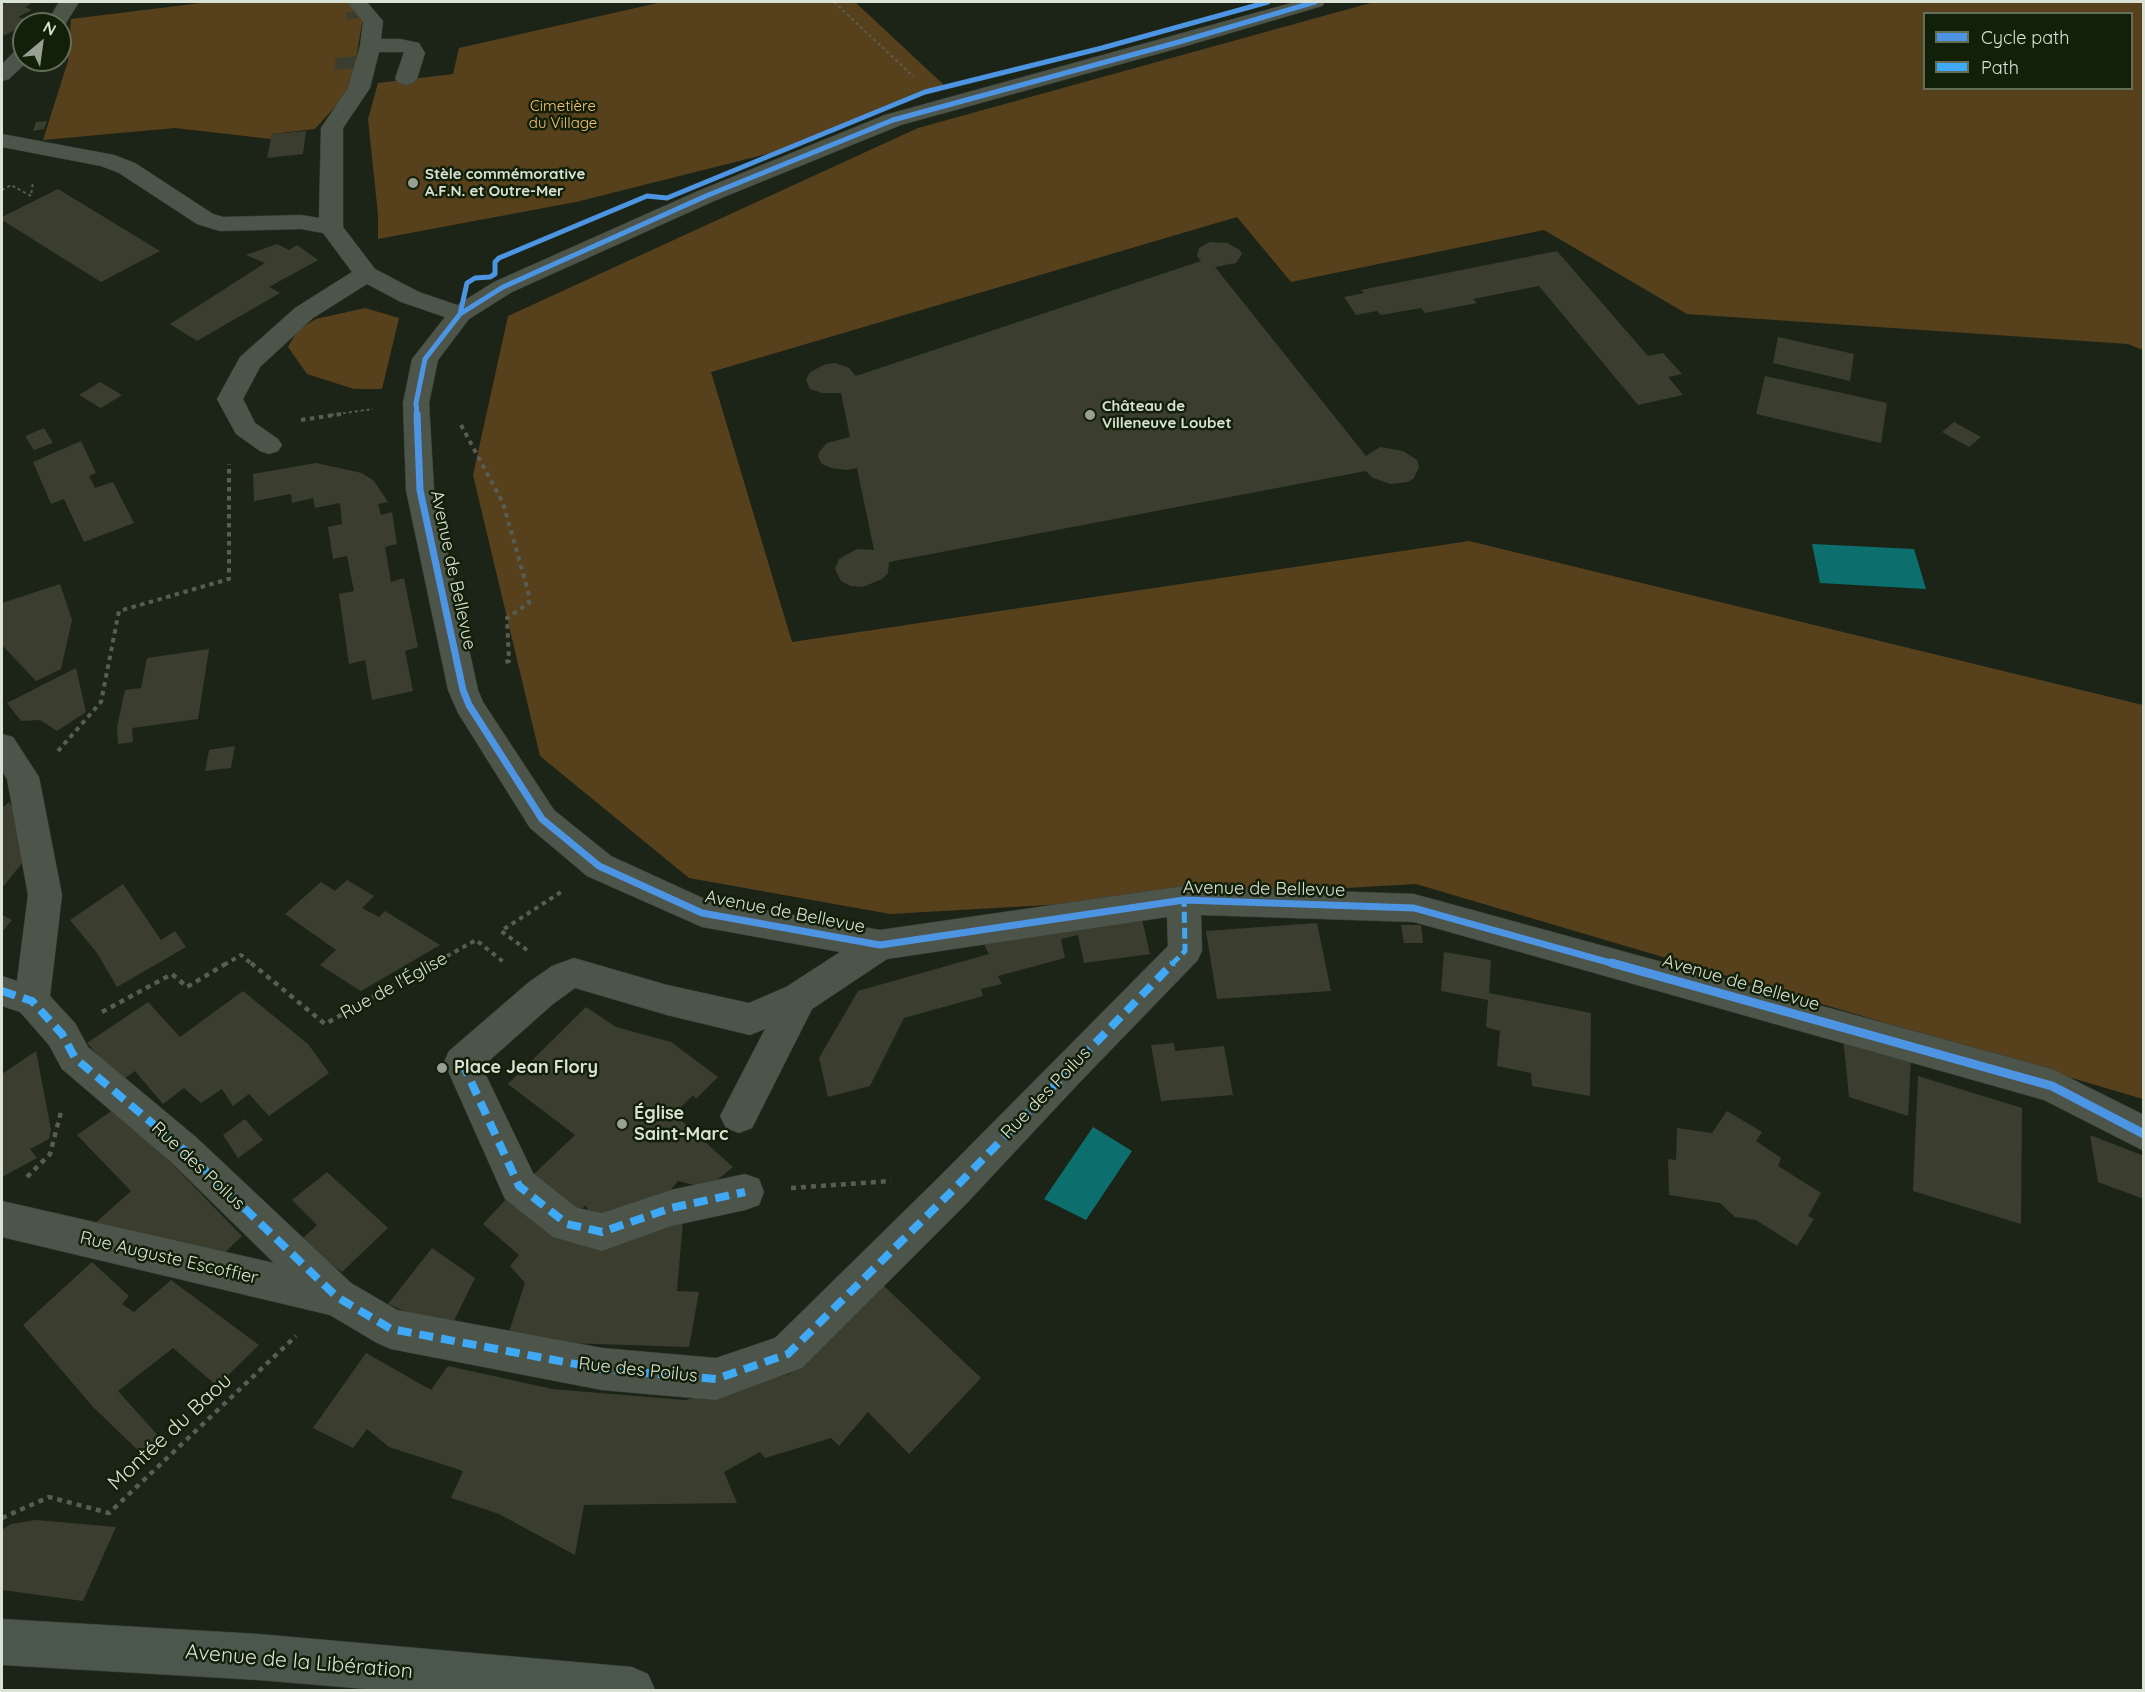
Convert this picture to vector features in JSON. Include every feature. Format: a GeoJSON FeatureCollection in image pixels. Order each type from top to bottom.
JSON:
{"type":"FeatureCollection","features":[{"type":"Feature","properties":{"kind":"main road","name":"Avenue de la Libération"},"geometry":{"type":"LineString","coordinates":[[2,1642],[258,1657],[632,1690]]}},
{"type":"Feature","properties":{"kind":"street"},"geometry":{"type":"LineString","coordinates":[[357,2],[373,21],[370,46],[359,88],[332,128],[331,227],[366,274],[410,297],[460,314]]}},
{"type":"Feature","properties":{"kind":"street","name":"Avenue de Bellevue"},"geometry":{"type":"LineString","coordinates":[[1298,4],[1168,45],[892,120],[706,196],[503,287],[460,314],[425,358],[416,403],[420,490],[466,697],[542,819],[599,866],[702,913],[880,945],[1184,900],[1414,908],[2052,1086],[2144,1134]]}},
{"type":"Feature","properties":{"kind":"street"},"geometry":{"type":"LineString","coordinates":[[370,46],[400,45],[412,48],[416,53],[405,79]]}},
{"type":"Feature","properties":{"kind":"street"},"geometry":{"type":"LineString","coordinates":[[2,141],[106,160],[127,168],[205,219],[221,224],[301,222],[331,227]]}},
{"type":"Feature","properties":{"kind":"street"},"geometry":{"type":"LineString","coordinates":[[269,445],[245,428],[231,399],[249,363],[304,314],[366,274]]}},
{"type":"Feature","properties":{"kind":"street"},"geometry":{"type":"LineString","coordinates":[[7,753],[23,777],[45,895],[17,996]]}},
{"type":"Feature","properties":{"kind":"street","name":"Rue des Poilus"},"geometry":{"type":"LineString","coordinates":[[17,996],[68,1046],[184,1150],[337,1298],[391,1329],[602,1369],[716,1379],[788,1354],[953,1190],[1185,951],[1184,900]]}},
{"type":"Feature","properties":{"kind":"street"},"geometry":{"type":"LineString","coordinates":[[745,1192],[671,1208],[602,1232],[567,1224],[519,1186],[462,1062],[552,985],[574,973],[668,1000],[750,1019],[799,998],[880,945]]}},
{"type":"Feature","properties":{"kind":"street"},"geometry":{"type":"LineString","coordinates":[[739,1116],[799,998]]}},
{"type":"Feature","properties":{"kind":"street","name":"Rue Auguste Escoffier"},"geometry":{"type":"LineString","coordinates":[[2,1219],[337,1298]]}},
{"type":"Feature","properties":{"kind":"path"},"geometry":{"type":"LineString","coordinates":[[834,2],[916,79]]}},
{"type":"Feature","properties":{"kind":"path"},"geometry":{"type":"LineString","coordinates":[[425,358],[503,502],[528,591],[529,603]]}},
{"type":"Feature","properties":{"kind":"path"},"geometry":{"type":"LineString","coordinates":[[245,428],[416,403]]}},
{"type":"Feature","properties":{"kind":"path"},"geometry":{"type":"LineString","coordinates":[[7,753],[60,751],[102,702],[119,611],[229,579],[229,454],[269,445]]}},
{"type":"Feature","properties":{"kind":"path"},"geometry":{"type":"LineString","coordinates":[[552,985],[501,931],[599,866]]}},
{"type":"Feature","properties":{"kind":"path"},"geometry":{"type":"LineString","coordinates":[[26,1178],[50,1154],[68,1046]]}},
{"type":"Feature","properties":{"kind":"path"},"geometry":{"type":"LineString","coordinates":[[745,1192],[884,1180],[953,1190]]}},
{"type":"Feature","properties":{"kind":"green space"},"geometry":{"type":"Polygon","coordinates":[[[209,2],[349,2],[363,17],[351,89],[315,129],[272,134],[271,139],[175,128],[43,140],[65,72],[72,72],[72,19],[209,2]]]}},
{"type":"Feature","properties":{"kind":"green space","name":"Cimetière du Village"},"geometry":{"type":"Polygon","coordinates":[[[662,2],[855,2],[945,86],[783,150],[576,202],[378,239],[378,215],[368,119],[378,83],[453,74],[459,48],[662,2]]]}},
{"type":"Feature","properties":{"kind":"green space"},"geometry":{"type":"Polygon","coordinates":[[[1374,2],[2143,2],[2143,350],[2128,344],[1687,314],[1544,230],[1291,282],[1237,217],[711,372],[792,642],[1469,541],[2143,705],[2143,1099],[1416,884],[890,914],[689,878],[540,756],[473,475],[508,316],[918,128],[1374,2]]]}},
{"type":"Feature","properties":{"kind":"green space"},"geometry":{"type":"Polygon","coordinates":[[[365,308],[399,318],[382,389],[354,389],[307,374],[288,347],[298,330],[316,319],[365,308]]]}},
{"type":"Feature","properties":{"kind":"water"},"geometry":{"type":"Polygon","coordinates":[[[1812,544],[1914,549],[1926,589],[1820,583],[1812,544]]]}},
{"type":"Feature","properties":{"kind":"water"},"geometry":{"type":"Polygon","coordinates":[[[1093,1127],[1132,1151],[1086,1220],[1044,1199],[1093,1127]]]}},
{"type":"Feature","properties":{"kind":"building"},"geometry":{"type":"Polygon","coordinates":[[[8,2],[26,2],[31,4],[25,7],[32,10],[12,12],[12,32],[5,35],[2,34],[2,5],[8,2]]]}},
{"type":"Feature","properties":{"kind":"building"},"geometry":{"type":"Polygon","coordinates":[[[357,11],[363,17],[347,20],[345,13],[357,11]]]}},
{"type":"Feature","properties":{"kind":"building"},"geometry":{"type":"Polygon","coordinates":[[[356,56],[355,68],[334,70],[336,58],[356,56]]]}},
{"type":"Feature","properties":{"kind":"building"},"geometry":{"type":"Polygon","coordinates":[[[47,121],[44,129],[33,131],[36,122],[47,121]]]}},
{"type":"Feature","properties":{"kind":"building"},"geometry":{"type":"Polygon","coordinates":[[[306,131],[303,154],[267,158],[272,134],[306,131]]]}},
{"type":"Feature","properties":{"kind":"building"},"geometry":{"type":"Polygon","coordinates":[[[58,189],[160,251],[101,282],[2,220],[2,217],[58,189]]]}},
{"type":"Feature","properties":{"kind":"building","name":"Château de Villeneuve Loubet"},"geometry":{"type":"Polygon","coordinates":[[[1210,242],[1227,243],[1240,250],[1242,254],[1236,263],[1215,267],[1366,456],[1380,447],[1403,451],[1417,460],[1419,467],[1414,478],[1408,482],[1391,484],[1373,478],[1366,471],[889,562],[888,573],[882,579],[863,587],[851,586],[841,581],[835,569],[839,559],[857,549],[874,550],[857,468],[847,470],[831,468],[822,464],[818,457],[819,452],[827,443],[850,437],[841,393],[822,393],[810,389],[806,380],[810,372],[826,364],[835,363],[849,368],[856,376],[1201,261],[1197,256],[1199,248],[1210,242]]]}},
{"type":"Feature","properties":{"kind":"building"},"geometry":{"type":"Polygon","coordinates":[[[277,244],[289,250],[297,245],[318,260],[269,287],[280,293],[197,341],[170,324],[265,263],[246,255],[277,244]]]}},
{"type":"Feature","properties":{"kind":"building"},"geometry":{"type":"Polygon","coordinates":[[[1557,251],[1648,356],[1663,353],[1682,374],[1668,377],[1683,395],[1638,405],[1539,286],[1473,299],[1477,303],[1425,313],[1421,308],[1381,315],[1377,311],[1356,315],[1344,297],[1364,293],[1361,290],[1557,251]]]}},
{"type":"Feature","properties":{"kind":"building"},"geometry":{"type":"Polygon","coordinates":[[[1778,337],[1854,354],[1850,381],[1773,363],[1778,337]]]}},
{"type":"Feature","properties":{"kind":"building"},"geometry":{"type":"Polygon","coordinates":[[[1765,376],[1887,403],[1881,443],[1756,414],[1765,376]]]}},
{"type":"Feature","properties":{"kind":"building"},"geometry":{"type":"Polygon","coordinates":[[[100,382],[122,395],[101,408],[79,395],[100,382]]]}},
{"type":"Feature","properties":{"kind":"building"},"geometry":{"type":"Polygon","coordinates":[[[1954,422],[1981,437],[1969,447],[1942,432],[1954,422]]]}},
{"type":"Feature","properties":{"kind":"building"},"geometry":{"type":"Polygon","coordinates":[[[44,428],[53,443],[34,450],[25,436],[44,428]]]}},
{"type":"Feature","properties":{"kind":"building"},"geometry":{"type":"Polygon","coordinates":[[[81,441],[96,473],[89,476],[95,488],[113,482],[134,523],[84,542],[64,499],[51,504],[33,462],[81,441]]]}},
{"type":"Feature","properties":{"kind":"building"},"geometry":{"type":"Polygon","coordinates":[[[316,463],[362,473],[374,481],[388,502],[378,504],[381,515],[392,512],[397,544],[385,547],[391,582],[404,578],[418,647],[405,651],[413,691],[372,700],[365,660],[349,664],[339,594],[354,591],[347,556],[333,559],[328,527],[342,524],[340,503],[315,508],[313,498],[292,503],[291,494],[254,501],[253,474],[316,463]]]}},
{"type":"Feature","properties":{"kind":"building"},"geometry":{"type":"Polygon","coordinates":[[[60,584],[72,620],[61,669],[36,681],[2,645],[2,603],[60,584]]]}},
{"type":"Feature","properties":{"kind":"building"},"geometry":{"type":"Polygon","coordinates":[[[209,649],[198,719],[132,728],[133,742],[118,744],[117,727],[125,690],[141,688],[147,658],[209,649]]]}},
{"type":"Feature","properties":{"kind":"building"},"geometry":{"type":"Polygon","coordinates":[[[76,668],[86,712],[57,731],[40,720],[21,721],[7,703],[76,668]]]}},
{"type":"Feature","properties":{"kind":"building"},"geometry":{"type":"Polygon","coordinates":[[[235,746],[231,768],[205,771],[209,750],[235,746]]]}},
{"type":"Feature","properties":{"kind":"building"},"geometry":{"type":"Polygon","coordinates":[[[9,802],[29,835],[27,857],[2,888],[2,808],[9,802]]]}},
{"type":"Feature","properties":{"kind":"building"},"geometry":{"type":"Polygon","coordinates":[[[347,880],[374,896],[362,908],[379,917],[385,911],[440,945],[361,991],[320,965],[336,950],[285,914],[321,882],[335,891],[347,880]]]}},
{"type":"Feature","properties":{"kind":"building"},"geometry":{"type":"Polygon","coordinates":[[[123,884],[161,940],[175,931],[186,947],[117,987],[97,953],[70,920],[123,884]]]}},
{"type":"Feature","properties":{"kind":"building"},"geometry":{"type":"Polygon","coordinates":[[[2,915],[12,920],[2,932],[2,915]]]}},
{"type":"Feature","properties":{"kind":"building"},"geometry":{"type":"Polygon","coordinates":[[[1141,915],[1150,954],[1084,963],[1078,935],[1061,939],[1065,958],[998,976],[1002,984],[981,989],[983,996],[904,1018],[870,1086],[828,1097],[819,1058],[858,991],[989,954],[984,944],[1141,915]]]}},
{"type":"Feature","properties":{"kind":"building"},"geometry":{"type":"Polygon","coordinates":[[[1317,923],[1331,991],[1217,999],[1206,931],[1317,923]]]}},
{"type":"Feature","properties":{"kind":"building"},"geometry":{"type":"Polygon","coordinates":[[[1401,925],[1421,925],[1423,943],[1404,943],[1401,925]]]}},
{"type":"Feature","properties":{"kind":"building"},"geometry":{"type":"Polygon","coordinates":[[[1444,952],[1491,960],[1489,993],[1591,1013],[1590,1096],[1532,1086],[1531,1073],[1497,1066],[1500,1031],[1486,1027],[1488,1000],[1441,991],[1444,952]]]}},
{"type":"Feature","properties":{"kind":"building"},"geometry":{"type":"Polygon","coordinates":[[[243,991],[308,1044],[329,1073],[269,1116],[249,1094],[233,1106],[222,1089],[201,1103],[184,1088],[163,1104],[135,1071],[121,1081],[87,1043],[148,1002],[180,1037],[243,991]]]}},
{"type":"Feature","properties":{"kind":"building","name":"Église Saint-Marc"},"geometry":{"type":"Polygon","coordinates":[[[586,1007],[616,1027],[671,1042],[718,1077],[696,1099],[693,1095],[674,1114],[733,1167],[707,1188],[678,1181],[661,1202],[599,1225],[585,1205],[581,1211],[533,1175],[575,1135],[508,1084],[586,1007]]]}},
{"type":"Feature","properties":{"kind":"building"},"geometry":{"type":"Polygon","coordinates":[[[1843,1037],[1911,1058],[1908,1116],[1849,1097],[1843,1037]]]}},
{"type":"Feature","properties":{"kind":"building"},"geometry":{"type":"Polygon","coordinates":[[[1174,1043],[1175,1051],[1224,1046],[1233,1095],[1161,1101],[1151,1045],[1174,1043]]]}},
{"type":"Feature","properties":{"kind":"building"},"geometry":{"type":"Polygon","coordinates":[[[36,1051],[51,1130],[49,1139],[30,1149],[37,1158],[2,1177],[2,1074],[36,1051]]]}},
{"type":"Feature","properties":{"kind":"building"},"geometry":{"type":"Polygon","coordinates":[[[1918,1076],[2022,1108],[2021,1224],[1913,1191],[1918,1076]]]}},
{"type":"Feature","properties":{"kind":"building"},"geometry":{"type":"Polygon","coordinates":[[[117,1107],[242,1236],[215,1262],[91,1227],[131,1191],[77,1135],[117,1107]]]}},
{"type":"Feature","properties":{"kind":"building"},"geometry":{"type":"Polygon","coordinates":[[[1727,1111],[1762,1132],[1756,1141],[1781,1158],[1778,1166],[1821,1193],[1808,1216],[1814,1219],[1797,1246],[1756,1220],[1735,1217],[1720,1203],[1669,1195],[1668,1159],[1676,1160],[1677,1128],[1712,1133],[1727,1111]]]}},
{"type":"Feature","properties":{"kind":"building"},"geometry":{"type":"Polygon","coordinates":[[[245,1119],[263,1140],[238,1158],[223,1135],[245,1119]]]}},
{"type":"Feature","properties":{"kind":"building"},"geometry":{"type":"Polygon","coordinates":[[[2090,1135],[2144,1156],[2144,1199],[2098,1182],[2090,1135]]]}},
{"type":"Feature","properties":{"kind":"building"},"geometry":{"type":"Polygon","coordinates":[[[327,1172],[388,1228],[342,1272],[299,1242],[317,1225],[292,1200],[327,1172]]]}},
{"type":"Feature","properties":{"kind":"building"},"geometry":{"type":"Polygon","coordinates":[[[509,1196],[587,1243],[683,1221],[677,1291],[699,1292],[689,1347],[506,1341],[525,1283],[510,1266],[519,1255],[483,1224],[509,1196]]]}},
{"type":"Feature","properties":{"kind":"building"},"geometry":{"type":"Polygon","coordinates":[[[432,1248],[475,1278],[449,1331],[388,1304],[432,1248]]]}},
{"type":"Feature","properties":{"kind":"building"},"geometry":{"type":"Polygon","coordinates":[[[92,1262],[129,1296],[122,1304],[134,1312],[171,1280],[259,1345],[217,1386],[173,1348],[118,1391],[162,1440],[144,1456],[93,1407],[23,1325],[92,1262]]]}},
{"type":"Feature","properties":{"kind":"building"},"geometry":{"type":"Polygon","coordinates":[[[883,1285],[981,1378],[909,1454],[868,1412],[839,1446],[831,1438],[765,1458],[760,1452],[724,1472],[737,1503],[584,1505],[575,1555],[499,1514],[451,1498],[463,1471],[389,1447],[367,1429],[353,1448],[313,1428],[366,1353],[431,1390],[448,1366],[552,1389],[685,1400],[790,1374],[883,1285]]]}},
{"type":"Feature","properties":{"kind":"building"},"geometry":{"type":"Polygon","coordinates":[[[36,1520],[116,1527],[83,1601],[2,1590],[2,1530],[11,1524],[36,1520]]]}},
{"type":"Feature","properties":{"kind":"marked path"},"geometry":{"type":"LineString","coordinates":[[2,991],[32,1001],[62,1034],[75,1058],[184,1150],[337,1297],[391,1329],[602,1369],[716,1379],[788,1354],[953,1190],[1185,951],[1184,900]]}},
{"type":"Feature","properties":{"kind":"marked path"},"geometry":{"type":"LineString","coordinates":[[462,1062],[519,1186],[567,1224],[602,1232],[671,1208],[745,1192]]}},
{"type":"Feature","properties":{"kind":"cycle path"},"geometry":{"type":"LineString","coordinates":[[460,314],[467,283],[475,278],[490,277],[495,274],[495,262],[499,258],[647,196],[667,198],[925,92],[1102,48],[1268,2]]}},
{"type":"Feature","properties":{"kind":"cycle path"},"geometry":{"type":"LineString","coordinates":[[1315,2],[1179,42],[893,120],[706,196],[503,287],[460,314],[425,359],[416,403],[420,490],[463,690],[469,705],[542,819],[599,866],[702,913],[880,945],[1184,900],[1414,908],[2052,1086],[2144,1134]]}},
{"type":"Feature","properties":{"kind":"place","name":"Stèle commémorative A.F.N. et Outre-Mer"},"geometry":{"type":"Point","coordinates":[413,183]}},
{"type":"Feature","properties":{"kind":"place","name":"Château de Villeneuve Loubet"},"geometry":{"type":"Point","coordinates":[1090,415]}},
{"type":"Feature","properties":{"kind":"place","name":"Place Jean Flory"},"geometry":{"type":"Point","coordinates":[442,1068]}},
{"type":"Feature","properties":{"kind":"place","name":"Église Saint-Marc"},"geometry":{"type":"Point","coordinates":[622,1124]}}]}
